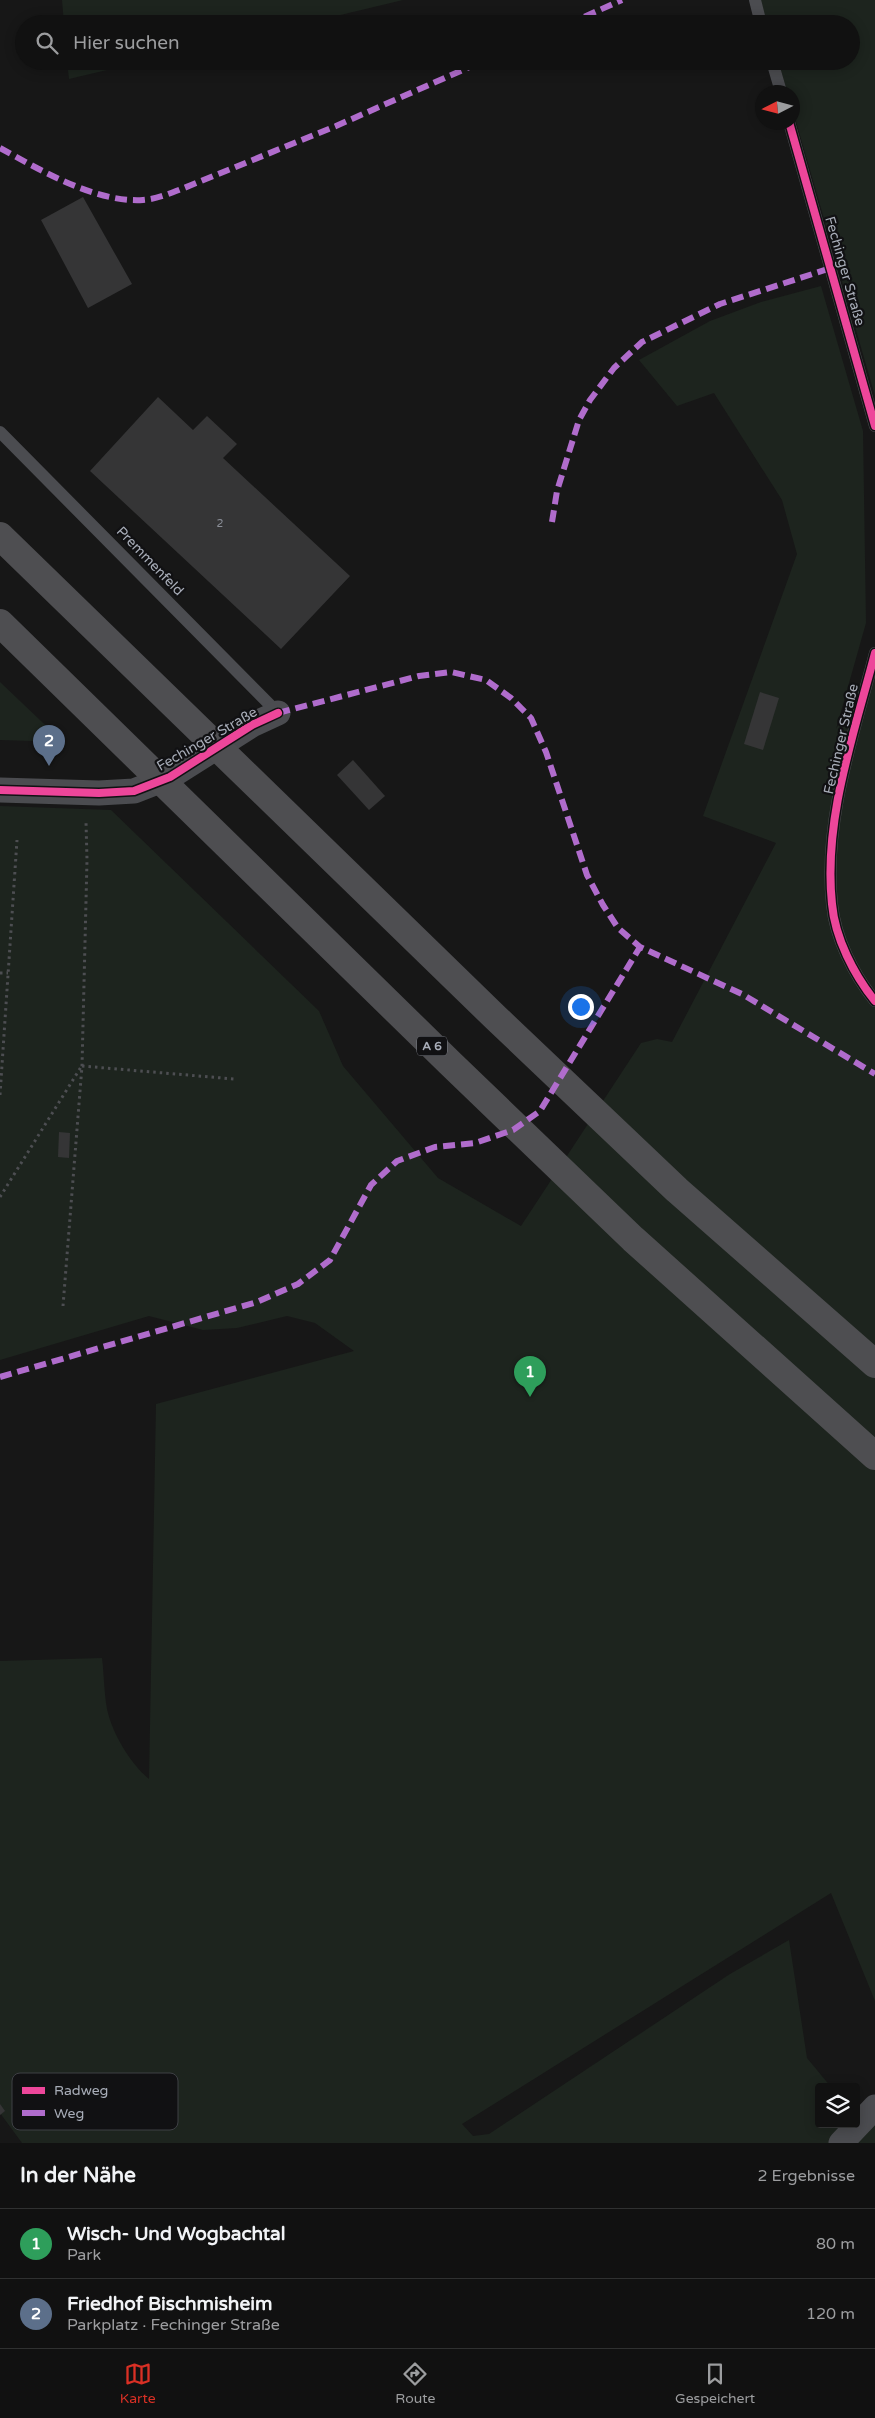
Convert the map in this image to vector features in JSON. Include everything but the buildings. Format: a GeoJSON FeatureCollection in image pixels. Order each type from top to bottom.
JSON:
{"type":"FeatureCollection","features":[{"type":"Feature","properties":{"kind":"highway"},"geometry":{"type":"LineString","coordinates":[[0,536],[496,1018],[677,1190],[875,1364]]}},
{"type":"Feature","properties":{"kind":"highway","name":"A 6"},"geometry":{"type":"LineString","coordinates":[[0,623],[633,1240],[875,1456]]}},
{"type":"Feature","properties":{"kind":"street","name":"Fechinger Straße"},"geometry":{"type":"LineString","coordinates":[[0,790],[99,793],[134,791],[170,777],[252,725],[278,714]]}},
{"type":"Feature","properties":{"kind":"street"},"geometry":{"type":"LineString","coordinates":[[842,2143],[875,2107]]}},
{"type":"Feature","properties":{"kind":"lane"},"geometry":{"type":"LineString","coordinates":[[754,0],[758,15]]}},
{"type":"Feature","properties":{"kind":"lane"},"geometry":{"type":"LineString","coordinates":[[775,70],[779,85]]}},
{"type":"Feature","properties":{"kind":"lane","name":"Fechinger Straße"},"geometry":{"type":"LineString","coordinates":[[791,130],[875,426]]}},
{"type":"Feature","properties":{"kind":"lane","name":"Premmenfeld"},"geometry":{"type":"LineString","coordinates":[[0,432],[278,714]]}},
{"type":"Feature","properties":{"kind":"lane","name":"Fechinger Straße"},"geometry":{"type":"LineString","coordinates":[[875,653],[842,782],[831,870],[832,905],[839,934],[850,962],[875,1001]]}},
{"type":"Feature","properties":{"kind":"path"},"geometry":{"type":"LineString","coordinates":[[63,1306],[82,1066],[88,860],[85,814],[99,793]]}},
{"type":"Feature","properties":{"kind":"path"},"geometry":{"type":"LineString","coordinates":[[0,1095],[17,840]]}},
{"type":"Feature","properties":{"kind":"path"},"geometry":{"type":"LineString","coordinates":[[0,973],[8,972]]}},
{"type":"Feature","properties":{"kind":"path"},"geometry":{"type":"LineString","coordinates":[[82,1066],[234,1079]]}},
{"type":"Feature","properties":{"kind":"path"},"geometry":{"type":"LineString","coordinates":[[0,1197],[82,1066]]}},
{"type":"Feature","properties":{"kind":"shaded area"},"geometry":{"type":"Polygon","coordinates":[[[62,0],[403,0],[340,15],[63,15],[62,0]]]}},
{"type":"Feature","properties":{"kind":"shaded area"},"geometry":{"type":"Polygon","coordinates":[[[761,0],[875,0],[875,396],[798,130],[800,130],[800,85],[785,85],[781,70],[860,70],[860,15],[765,15],[761,0]]]}},
{"type":"Feature","properties":{"kind":"shaded area"},"geometry":{"type":"Polygon","coordinates":[[[68,70],[107,70],[69,79],[68,70]]]}},
{"type":"Feature","properties":{"kind":"shaded area"},"geometry":{"type":"Polygon","coordinates":[[[821,286],[863,431],[866,623],[836,729],[875,656],[875,2001],[831,1893],[462,2124],[473,2136],[489,2134],[730,1974],[789,1940],[807,2058],[828,2083],[815,2083],[815,2128],[860,2128],[860,2123],[875,2119],[875,2143],[22,2143],[12,2130],[178,2130],[178,2073],[12,2073],[12,2129],[0,2113],[0,1661],[102,1658],[109,1718],[123,1747],[135,1765],[149,1779],[156,1404],[354,1351],[315,1323],[287,1316],[237,1328],[203,1330],[149,1316],[0,1360],[0,806],[111,810],[319,1011],[343,1066],[438,1178],[521,1226],[641,1043],[657,1039],[672,1042],[776,843],[703,816],[797,554],[782,500],[714,393],[677,406],[639,360],[710,321],[761,302],[821,286]]]}},
{"type":"Feature","properties":{"kind":"shaded area"},"geometry":{"type":"Polygon","coordinates":[[[0,682],[63,742],[0,740],[0,682]]]}},
{"type":"Feature","properties":{"kind":"marked path"},"geometry":{"type":"LineString","coordinates":[[588,15],[622,0]]}},
{"type":"Feature","properties":{"kind":"marked path"},"geometry":{"type":"LineString","coordinates":[[0,148],[50,175],[88,191],[125,200],[143,200],[164,196],[184,188],[336,126],[463,70]]}},
{"type":"Feature","properties":{"kind":"marked path"},"geometry":{"type":"LineString","coordinates":[[552,522],[557,491],[579,420],[590,400],[614,368],[642,342],[720,304],[831,268]]}},
{"type":"Feature","properties":{"kind":"marked path"},"geometry":{"type":"LineString","coordinates":[[278,713],[419,676],[451,672],[486,680],[511,698],[531,718],[546,752],[587,875],[618,928],[640,947],[742,994],[875,1074]]}},
{"type":"Feature","properties":{"kind":"marked path"},"geometry":{"type":"LineString","coordinates":[[0,1377],[257,1302],[298,1284],[330,1260],[371,1185],[397,1161],[435,1147],[475,1143],[513,1130],[540,1111],[640,947]]}},
{"type":"Feature","properties":{"kind":"cycle path"},"geometry":{"type":"LineString","coordinates":[[791,130],[875,426]]}},
{"type":"Feature","properties":{"kind":"cycle path"},"geometry":{"type":"LineString","coordinates":[[875,653],[842,777],[836,809],[830,872],[834,917],[841,943],[860,980],[875,1001]]}},
{"type":"Feature","properties":{"kind":"cycle path"},"geometry":{"type":"LineString","coordinates":[[0,790],[99,793],[134,791],[170,777],[252,725],[278,713]]}},
{"type":"Feature","properties":{"kind":"place","name":"Friedhof Bischmisheim"},"geometry":{"type":"Point","coordinates":[49,766]}},
{"type":"Feature","properties":{"kind":"place","name":"Wisch- Und Wogbachtal"},"geometry":{"type":"Point","coordinates":[530,1397]}}]}
